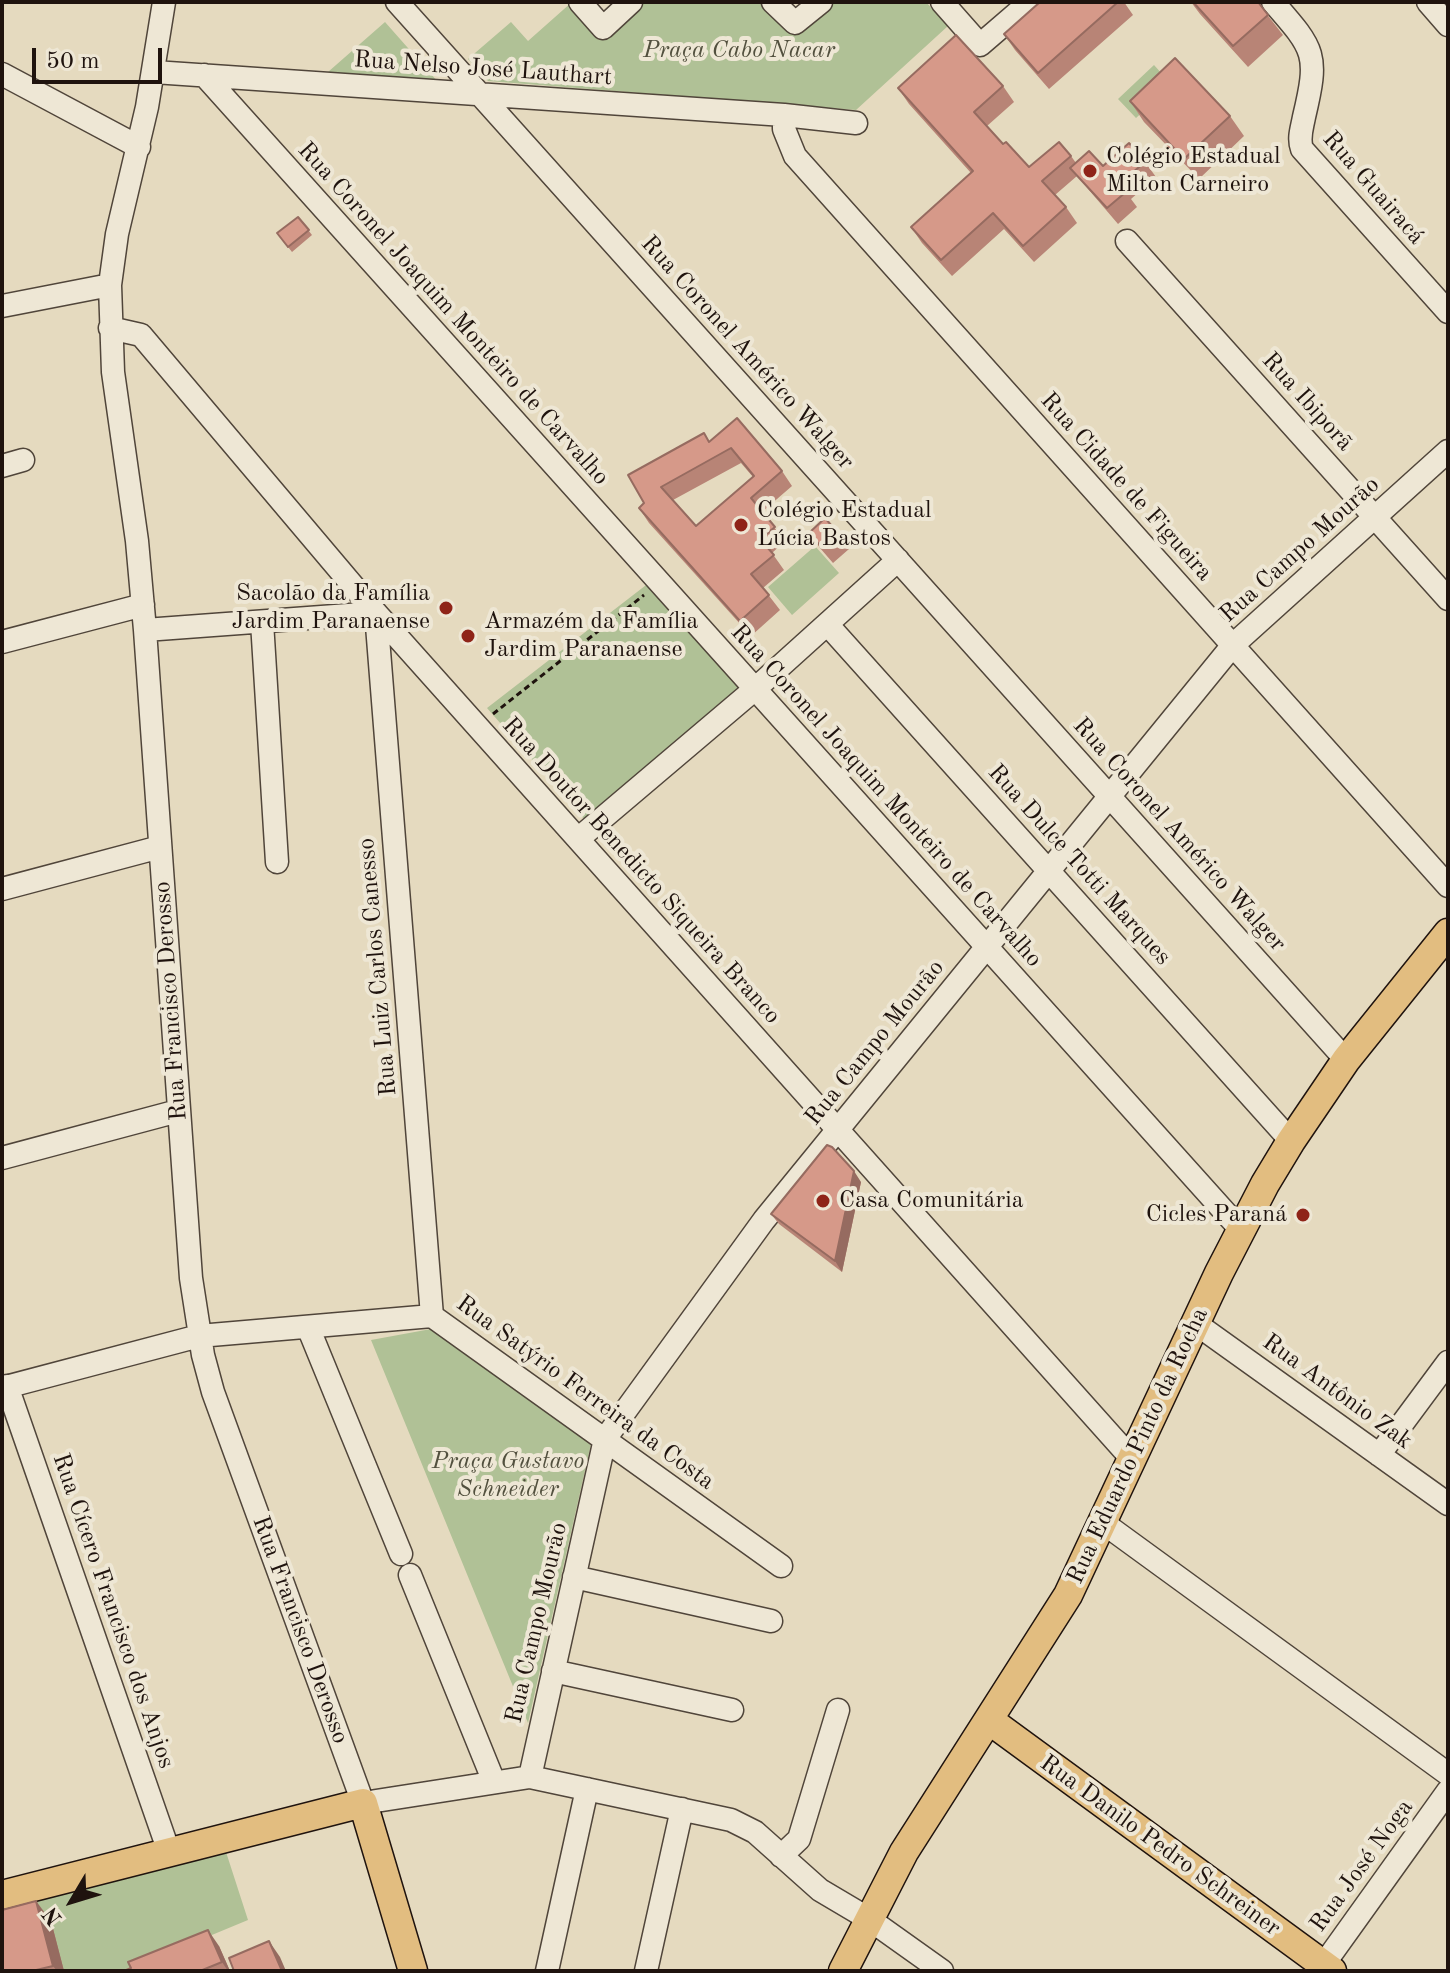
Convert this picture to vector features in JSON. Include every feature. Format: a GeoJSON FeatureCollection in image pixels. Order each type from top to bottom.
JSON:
{"type":"FeatureCollection","features":[{"type":"Feature","properties":{"kind":"main road","name":"Rua Eduardo Pinto da Rocha"},"geometry":{"type":"LineString","coordinates":[[843,1971],[904,1852],[1055,1619],[1195,1323],[1241,1230],[1291,1141],[1346,1060],[1448,933]]}},
{"type":"Feature","properties":{"kind":"main road","name":"Rua Danilo Pedro Schreiner"},"geometry":{"type":"LineString","coordinates":[[989,1720],[1325,1969]]}},
{"type":"Feature","properties":{"kind":"main road"},"geometry":{"type":"LineString","coordinates":[[2,1895],[363,1803]]}},
{"type":"Feature","properties":{"kind":"main road","name":"Rua Francisco Derosso"},"geometry":{"type":"LineString","coordinates":[[363,1803],[413,1971]]}},
{"type":"Feature","properties":{"kind":"street","name":"Rua Francisco Derosso"},"geometry":{"type":"LineString","coordinates":[[164,2],[139,147],[117,234],[110,285],[110,328],[143,605],[188,1254],[199,1336],[213,1392],[363,1803]]}},
{"type":"Feature","properties":{"kind":"street","name":"Rua Coronel Américo Walger"},"geometry":{"type":"LineString","coordinates":[[397,2],[1346,1060]]}},
{"type":"Feature","properties":{"kind":"street"},"geometry":{"type":"LineString","coordinates":[[580,2],[603,28],[631,2]]}},
{"type":"Feature","properties":{"kind":"street"},"geometry":{"type":"LineString","coordinates":[[773,2],[795,23],[821,2]]}},
{"type":"Feature","properties":{"kind":"street"},"geometry":{"type":"LineString","coordinates":[[942,2],[980,45],[1030,2]]}},
{"type":"Feature","properties":{"kind":"street","name":"Rua Guairacá"},"geometry":{"type":"LineString","coordinates":[[1273,2],[1305,38],[1312,56],[1312,82],[1300,136],[1302,149],[1448,312]]}},
{"type":"Feature","properties":{"kind":"street"},"geometry":{"type":"LineString","coordinates":[[1428,2],[1448,25]]}},
{"type":"Feature","properties":{"kind":"street","name":"Rua Nelso José Lauthart"},"geometry":{"type":"LineString","coordinates":[[154,72],[784,115],[856,123]]}},
{"type":"Feature","properties":{"kind":"street"},"geometry":{"type":"LineString","coordinates":[[2,74],[139,147]]}},
{"type":"Feature","properties":{"kind":"street","name":"Rua Coronel Joaquim Monteiro de Carvalho"},"geometry":{"type":"LineString","coordinates":[[204,75],[1241,1230]]}},
{"type":"Feature","properties":{"kind":"street","name":"Rua Cidade de Figueira"},"geometry":{"type":"LineString","coordinates":[[784,115],[784,129],[795,156],[1448,886]]}},
{"type":"Feature","properties":{"kind":"street","name":"Rua Ibiporã"},"geometry":{"type":"LineString","coordinates":[[1127,241],[1448,599]]}},
{"type":"Feature","properties":{"kind":"street"},"geometry":{"type":"LineString","coordinates":[[2,306],[110,285]]}},
{"type":"Feature","properties":{"kind":"street","name":"Rua Doutor Benedicto Siqueira Branco"},"geometry":{"type":"LineString","coordinates":[[110,328],[141,335],[376,613],[1131,1458]]}},
{"type":"Feature","properties":{"kind":"street","name":"Rua Campo Mourão"},"geometry":{"type":"LineString","coordinates":[[530,1777],[605,1439],[764,1220],[1233,645],[1448,451]]}},
{"type":"Feature","properties":{"kind":"street"},"geometry":{"type":"LineString","coordinates":[[578,839],[755,689],[898,560]]}},
{"type":"Feature","properties":{"kind":"street"},"geometry":{"type":"LineString","coordinates":[[2,642],[143,605]]}},
{"type":"Feature","properties":{"kind":"street"},"geometry":{"type":"LineString","coordinates":[[145,630],[376,613]]}},
{"type":"Feature","properties":{"kind":"street","name":"Rua Luiz Carlos Canesso"},"geometry":{"type":"LineString","coordinates":[[376,613],[432,1316]]}},
{"type":"Feature","properties":{"kind":"street"},"geometry":{"type":"LineString","coordinates":[[262,622],[277,862]]}},
{"type":"Feature","properties":{"kind":"street","name":"Rua Dulce Totti Marques"},"geometry":{"type":"LineString","coordinates":[[827,624],[1291,1141]]}},
{"type":"Feature","properties":{"kind":"street"},"geometry":{"type":"LineString","coordinates":[[2,889],[160,847]]}},
{"type":"Feature","properties":{"kind":"street"},"geometry":{"type":"LineString","coordinates":[[2,1158],[178,1111]]}},
{"type":"Feature","properties":{"kind":"street","name":"Rua Satýrio Ferreira da Costa"},"geometry":{"type":"LineString","coordinates":[[5,1387],[199,1336],[432,1316],[781,1566]]}},
{"type":"Feature","properties":{"kind":"street","name":"Rua Antônio Zak"},"geometry":{"type":"LineString","coordinates":[[1195,1323],[1448,1504]]}},
{"type":"Feature","properties":{"kind":"street"},"geometry":{"type":"LineString","coordinates":[[308,1327],[494,1782]]}},
{"type":"Feature","properties":{"kind":"street"},"geometry":{"type":"LineString","coordinates":[[1379,1455],[1448,1362]]}},
{"type":"Feature","properties":{"kind":"street","name":"Rua Cícero Francisco dos Anjos"},"geometry":{"type":"LineString","coordinates":[[5,1387],[169,1852]]}},
{"type":"Feature","properties":{"kind":"street"},"geometry":{"type":"LineString","coordinates":[[1102,1522],[1448,1774]]}},
{"type":"Feature","properties":{"kind":"street"},"geometry":{"type":"LineString","coordinates":[[574,1577],[771,1621]]}},
{"type":"Feature","properties":{"kind":"street"},"geometry":{"type":"LineString","coordinates":[[553,1671],[732,1710]]}},
{"type":"Feature","properties":{"kind":"street"},"geometry":{"type":"LineString","coordinates":[[781,1856],[799,1839],[838,1710]]}},
{"type":"Feature","properties":{"kind":"street"},"geometry":{"type":"LineString","coordinates":[[363,1803],[530,1777],[682,1809],[744,1826],[755,1832],[820,1890],[869,1919],[942,1971]]}},
{"type":"Feature","properties":{"kind":"street"},"geometry":{"type":"LineString","coordinates":[[547,1971],[587,1789]]}},
{"type":"Feature","properties":{"kind":"street","name":"Rua José Noga"},"geometry":{"type":"LineString","coordinates":[[1325,1969],[1448,1791]]}},
{"type":"Feature","properties":{"kind":"street"},"geometry":{"type":"LineString","coordinates":[[646,1971],[682,1809]]}},
{"type":"Feature","properties":{"kind":"path"},"geometry":{"type":"LineString","coordinates":[[477,726],[660,583]]}},
{"type":"Feature","properties":{"kind":"green space","name":"Praça Cabo Nacar"},"geometry":{"type":"Polygon","coordinates":[[[572,2],[604,38],[645,2],[759,2],[793,34],[835,2],[926,2],[948,26],[856,110],[488,81],[468,59],[511,22],[528,41],[572,2]]]}},
{"type":"Feature","properties":{"kind":"green space"},"geometry":{"type":"Polygon","coordinates":[[[385,22],[438,82],[328,72],[385,22]]]}},
{"type":"Feature","properties":{"kind":"green space"},"geometry":{"type":"Polygon","coordinates":[[[1154,65],[1172,85],[1136,118],[1118,99],[1154,65]]]}},
{"type":"Feature","properties":{"kind":"green space"},"geometry":{"type":"Polygon","coordinates":[[[815,546],[839,573],[792,615],[768,587],[815,546]]]}},
{"type":"Feature","properties":{"kind":"green space"},"geometry":{"type":"Polygon","coordinates":[[[650,582],[741,685],[584,819],[487,708],[650,582]]]}},
{"type":"Feature","properties":{"kind":"green space","name":"Praça Gustavo Schneider"},"geometry":{"type":"Polygon","coordinates":[[[431,1329],[591,1444],[528,1723],[371,1340],[431,1329]]]}},
{"type":"Feature","properties":{"kind":"green space"},"geometry":{"type":"Polygon","coordinates":[[[226,1852],[248,1920],[125,1971],[2,1971],[2,1909],[226,1852]]]}},
{"type":"Feature","properties":{"kind":"building"},"geometry":{"type":"Polygon","coordinates":[[[1040,2],[1118,2],[1038,73],[1004,34],[1040,2]]]}},
{"type":"Feature","properties":{"kind":"building"},"geometry":{"type":"Polygon","coordinates":[[[1193,2],[1258,2],[1268,15],[1233,46],[1193,2]]]}},
{"type":"Feature","properties":{"kind":"building"},"geometry":{"type":"Polygon","coordinates":[[[956,35],[1003,86],[974,112],[1003,144],[1006,142],[1029,167],[1059,142],[1071,156],[1042,181],[1066,207],[1023,246],[993,213],[941,260],[911,227],[973,171],[898,88],[956,35]]]}},
{"type":"Feature","properties":{"kind":"building"},"geometry":{"type":"Polygon","coordinates":[[[1175,58],[1230,116],[1184,159],[1130,101],[1175,58]]]}},
{"type":"Feature","properties":{"kind":"building"},"geometry":{"type":"Polygon","coordinates":[[[1129,143],[1145,162],[1119,184],[1126,192],[1107,208],[1070,168],[1089,151],[1103,166],[1129,143]]]}},
{"type":"Feature","properties":{"kind":"building"},"geometry":{"type":"Polygon","coordinates":[[[298,217],[309,230],[288,247],[277,233],[298,217]]]}},
{"type":"Feature","properties":{"kind":"building"},"geometry":{"type":"Polygon","coordinates":[[[737,418],[782,471],[751,498],[775,527],[760,539],[774,555],[751,574],[769,595],[740,621],[639,508],[644,503],[628,475],[704,433],[709,442],[737,418]],[[731,448],[661,487],[696,526],[754,476],[731,448]]]}},
{"type":"Feature","properties":{"kind":"building"},"geometry":{"type":"Polygon","coordinates":[[[825,518],[838,533],[822,547],[809,533],[825,518]]]}},
{"type":"Feature","properties":{"kind":"building","name":"Casa Comunitária"},"geometry":{"type":"Polygon","coordinates":[[[827,1145],[854,1171],[835,1261],[771,1214],[827,1145]]]}},
{"type":"Feature","properties":{"kind":"building"},"geometry":{"type":"Polygon","coordinates":[[[36,1901],[53,1966],[32,1971],[2,1971],[2,1910],[36,1901]]]}},
{"type":"Feature","properties":{"kind":"building"},"geometry":{"type":"Polygon","coordinates":[[[208,1930],[222,1962],[200,1971],[124,1971],[131,1968],[128,1962],[208,1930]]]}},
{"type":"Feature","properties":{"kind":"building"},"geometry":{"type":"Polygon","coordinates":[[[269,1941],[282,1971],[234,1971],[229,1958],[269,1941]]]}},
{"type":"Feature","properties":{"kind":"place","name":"Colégio Estadual Milton Carneiro"},"geometry":{"type":"Point","coordinates":[1090,171]}},
{"type":"Feature","properties":{"kind":"place","name":"Colégio Estadual Lúcia Bastos"},"geometry":{"type":"Point","coordinates":[741,525]}},
{"type":"Feature","properties":{"kind":"place","name":"Sacolão da Família Jardim Paranaense"},"geometry":{"type":"Point","coordinates":[446,608]}},
{"type":"Feature","properties":{"kind":"place","name":"Armazém da Família Jardim Paranaense"},"geometry":{"type":"Point","coordinates":[468,636]}},
{"type":"Feature","properties":{"kind":"place","name":"Casa Comunitária"},"geometry":{"type":"Point","coordinates":[823,1201]}},
{"type":"Feature","properties":{"kind":"place","name":"Cicles Paraná"},"geometry":{"type":"Point","coordinates":[1303,1215]}}]}
